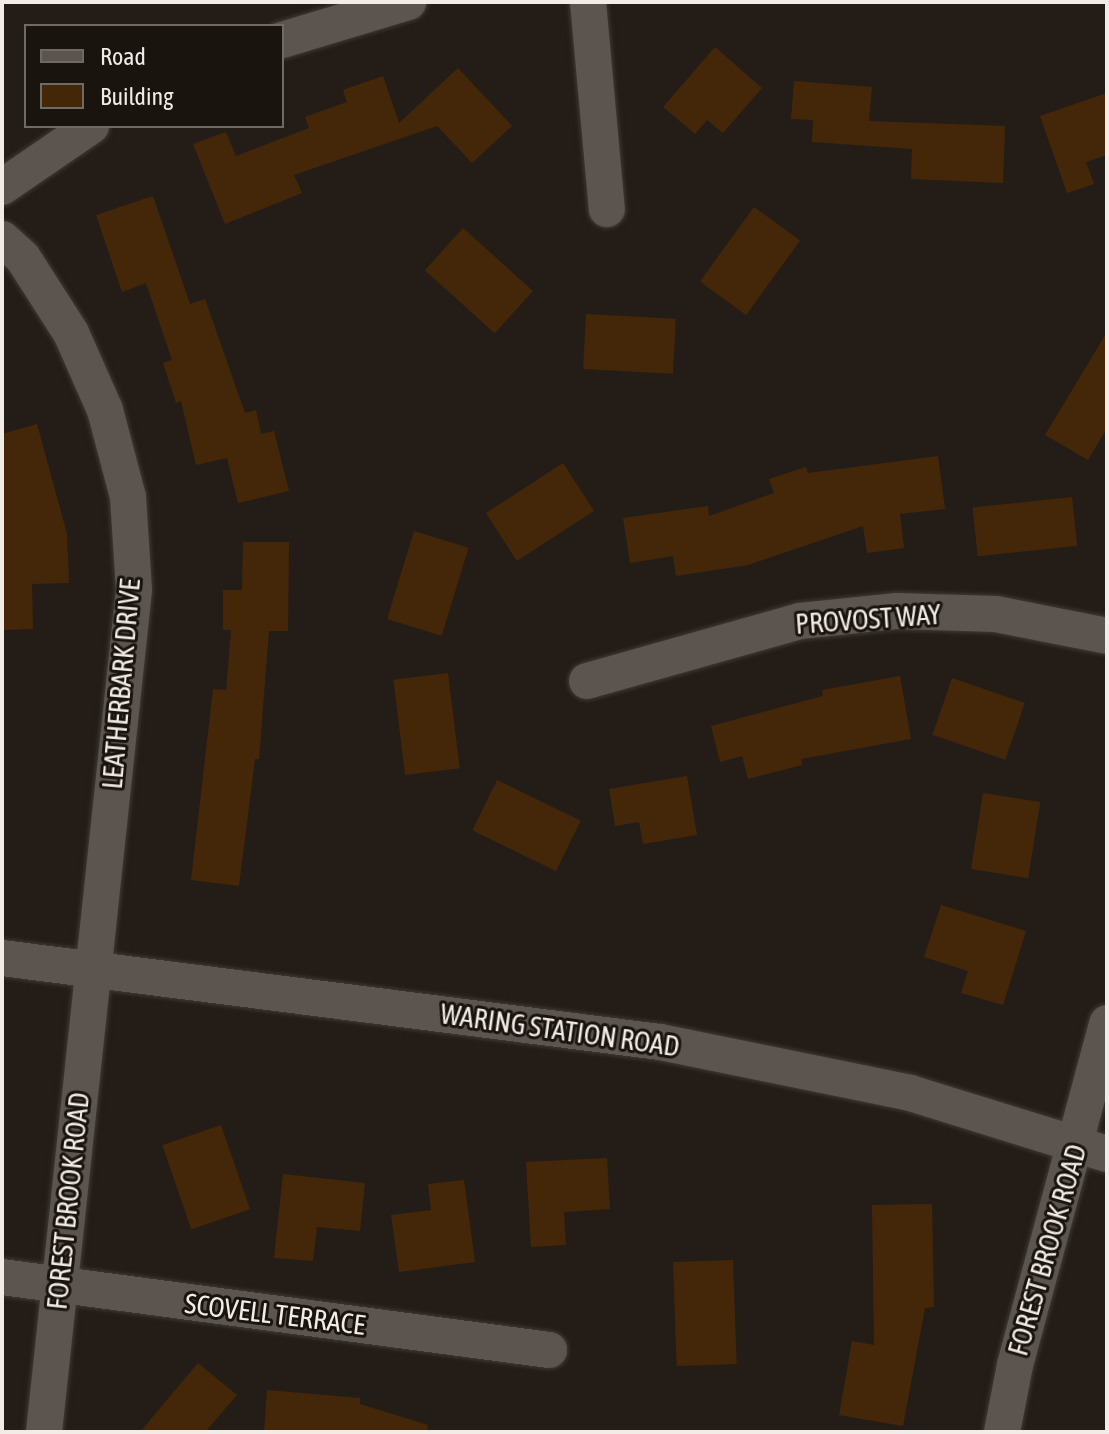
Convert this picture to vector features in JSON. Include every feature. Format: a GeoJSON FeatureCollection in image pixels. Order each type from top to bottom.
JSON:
{"type":"FeatureCollection","features":[{"type":"Feature","properties":{"kind":"street"},"geometry":{"type":"LineString","coordinates":[[284,39],[408,2]]}},
{"type":"Feature","properties":{"kind":"street"},"geometry":{"type":"LineString","coordinates":[[588,2],[607,209]]}},
{"type":"Feature","properties":{"kind":"street"},"geometry":{"type":"LineString","coordinates":[[2,187],[88,128]]}},
{"type":"Feature","properties":{"kind":"street","name":"LEATHERBARK DRIVE"},"geometry":{"type":"LineString","coordinates":[[2,239],[23,258],[71,333],[105,410],[128,497],[134,590],[92,970]]}},
{"type":"Feature","properties":{"kind":"street","name":"PROVOST WAY"},"geometry":{"type":"LineString","coordinates":[[587,681],[800,621],[897,611],[996,614],[1107,636]]}},
{"type":"Feature","properties":{"kind":"street","name":"WARING STATION ROAD"},"geometry":{"type":"LineString","coordinates":[[2,958],[660,1042],[910,1093],[1092,1149]]}},
{"type":"Feature","properties":{"kind":"street","name":"FOREST BROOK ROAD"},"geometry":{"type":"LineString","coordinates":[[44,1432],[92,970]]}},
{"type":"Feature","properties":{"kind":"street","name":"FOREST BROOK ROAD"},"geometry":{"type":"LineString","coordinates":[[1002,1432],[1015,1365],[1092,1149],[1107,1023]]}},
{"type":"Feature","properties":{"kind":"street","name":"SCOVELL TERRACE"},"geometry":{"type":"LineString","coordinates":[[2,1277],[549,1350]]}},
{"type":"Feature","properties":{"kind":"building"},"geometry":{"type":"Polygon","coordinates":[[[715,47],[762,88],[723,133],[707,120],[695,134],[663,107],[715,47]]]}},
{"type":"Feature","properties":{"kind":"building"},"geometry":{"type":"Polygon","coordinates":[[[458,68],[512,126],[472,163],[437,126],[294,175],[302,193],[225,224],[193,144],[226,132],[236,156],[309,128],[305,117],[347,102],[343,90],[383,76],[399,123],[458,68]]]}},
{"type":"Feature","properties":{"kind":"building"},"geometry":{"type":"Polygon","coordinates":[[[794,81],[872,87],[869,121],[1005,126],[1003,183],[911,179],[912,149],[812,142],[813,120],[791,119],[794,81]]]}},
{"type":"Feature","properties":{"kind":"building"},"geometry":{"type":"Polygon","coordinates":[[[1107,93],[1107,155],[1086,162],[1094,184],[1067,193],[1040,116],[1107,93]]]}},
{"type":"Feature","properties":{"kind":"building"},"geometry":{"type":"Polygon","coordinates":[[[153,196],[190,304],[205,299],[245,413],[256,410],[261,434],[274,431],[289,491],[238,503],[227,458],[196,465],[181,401],[176,403],[163,363],[172,360],[146,283],[122,292],[96,215],[153,196]]]}},
{"type":"Feature","properties":{"kind":"building"},"geometry":{"type":"Polygon","coordinates":[[[754,207],[800,241],[746,315],[700,281],[754,207]]]}},
{"type":"Feature","properties":{"kind":"building"},"geometry":{"type":"Polygon","coordinates":[[[463,228],[533,291],[495,333],[425,270],[463,228]]]}},
{"type":"Feature","properties":{"kind":"building"},"geometry":{"type":"Polygon","coordinates":[[[586,314],[676,319],[673,374],[583,369],[586,314]]]}},
{"type":"Feature","properties":{"kind":"building"},"geometry":{"type":"Polygon","coordinates":[[[1107,332],[1107,428],[1088,460],[1045,435],[1107,332]]]}},
{"type":"Feature","properties":{"kind":"building"},"geometry":{"type":"Polygon","coordinates":[[[37,424],[67,534],[69,583],[32,584],[33,629],[2,630],[2,434],[37,424]]]}},
{"type":"Feature","properties":{"kind":"building"},"geometry":{"type":"Polygon","coordinates":[[[938,456],[945,509],[900,514],[904,548],[867,553],[863,526],[748,565],[676,576],[673,556],[630,563],[623,518],[708,506],[709,516],[774,493],[769,479],[806,467],[808,473],[938,456]]]}},
{"type":"Feature","properties":{"kind":"building"},"geometry":{"type":"Polygon","coordinates":[[[563,463],[594,511],[517,561],[486,513],[563,463]]]}},
{"type":"Feature","properties":{"kind":"building"},"geometry":{"type":"Polygon","coordinates":[[[1072,497],[1077,546],[978,556],[973,507],[1072,497]]]}},
{"type":"Feature","properties":{"kind":"building"},"geometry":{"type":"Polygon","coordinates":[[[414,531],[469,548],[442,636],[387,619],[414,531]]]}},
{"type":"Feature","properties":{"kind":"building"},"geometry":{"type":"Polygon","coordinates":[[[243,542],[289,542],[288,631],[269,631],[259,759],[255,759],[239,886],[191,880],[213,689],[226,690],[231,630],[223,630],[223,590],[242,590],[243,542]]]}},
{"type":"Feature","properties":{"kind":"building"},"geometry":{"type":"Polygon","coordinates":[[[448,673],[460,768],[405,775],[393,680],[448,673]]]}},
{"type":"Feature","properties":{"kind":"building"},"geometry":{"type":"Polygon","coordinates":[[[900,676],[911,739],[801,759],[802,765],[748,779],[742,756],[720,762],[711,726],[823,696],[822,690],[900,676]]]}},
{"type":"Feature","properties":{"kind":"building"},"geometry":{"type":"Polygon","coordinates":[[[952,678],[1025,703],[1005,760],[932,735],[952,678]]]}},
{"type":"Feature","properties":{"kind":"building"},"geometry":{"type":"Polygon","coordinates":[[[687,776],[697,835],[643,844],[639,822],[615,826],[609,789],[687,776]]]}},
{"type":"Feature","properties":{"kind":"building"},"geometry":{"type":"Polygon","coordinates":[[[497,780],[581,821],[556,871],[472,830],[497,780]]]}},
{"type":"Feature","properties":{"kind":"building"},"geometry":{"type":"Polygon","coordinates":[[[983,793],[1040,802],[1028,878],[971,869],[983,793]]]}},
{"type":"Feature","properties":{"kind":"building"},"geometry":{"type":"Polygon","coordinates":[[[941,905],[1026,931],[1003,1005],[961,993],[968,971],[924,957],[941,905]]]}},
{"type":"Feature","properties":{"kind":"building"},"geometry":{"type":"Polygon","coordinates":[[[221,1125],[250,1209],[191,1229],[162,1145],[221,1125]]]}},
{"type":"Feature","properties":{"kind":"building"},"geometry":{"type":"Polygon","coordinates":[[[607,1158],[610,1209],[564,1212],[566,1245],[531,1247],[526,1162],[607,1158]]]}},
{"type":"Feature","properties":{"kind":"building"},"geometry":{"type":"Polygon","coordinates":[[[283,1174],[365,1183],[360,1231],[317,1227],[313,1261],[274,1258],[283,1174]]]}},
{"type":"Feature","properties":{"kind":"building"},"geometry":{"type":"Polygon","coordinates":[[[464,1180],[475,1262],[399,1272],[391,1215],[431,1210],[428,1184],[464,1180]]]}},
{"type":"Feature","properties":{"kind":"building"},"geometry":{"type":"Polygon","coordinates":[[[932,1204],[934,1307],[925,1308],[903,1426],[839,1415],[852,1341],[874,1345],[872,1205],[932,1204]]]}},
{"type":"Feature","properties":{"kind":"building"},"geometry":{"type":"Polygon","coordinates":[[[733,1260],[737,1364],[677,1366],[673,1262],[733,1260]]]}},
{"type":"Feature","properties":{"kind":"building"},"geometry":{"type":"Polygon","coordinates":[[[198,1363],[237,1395],[205,1432],[140,1432],[198,1363]]]}},
{"type":"Feature","properties":{"kind":"building"},"geometry":{"type":"Polygon","coordinates":[[[267,1390],[360,1398],[360,1404],[428,1425],[427,1432],[264,1432],[267,1390]]]}}]}
